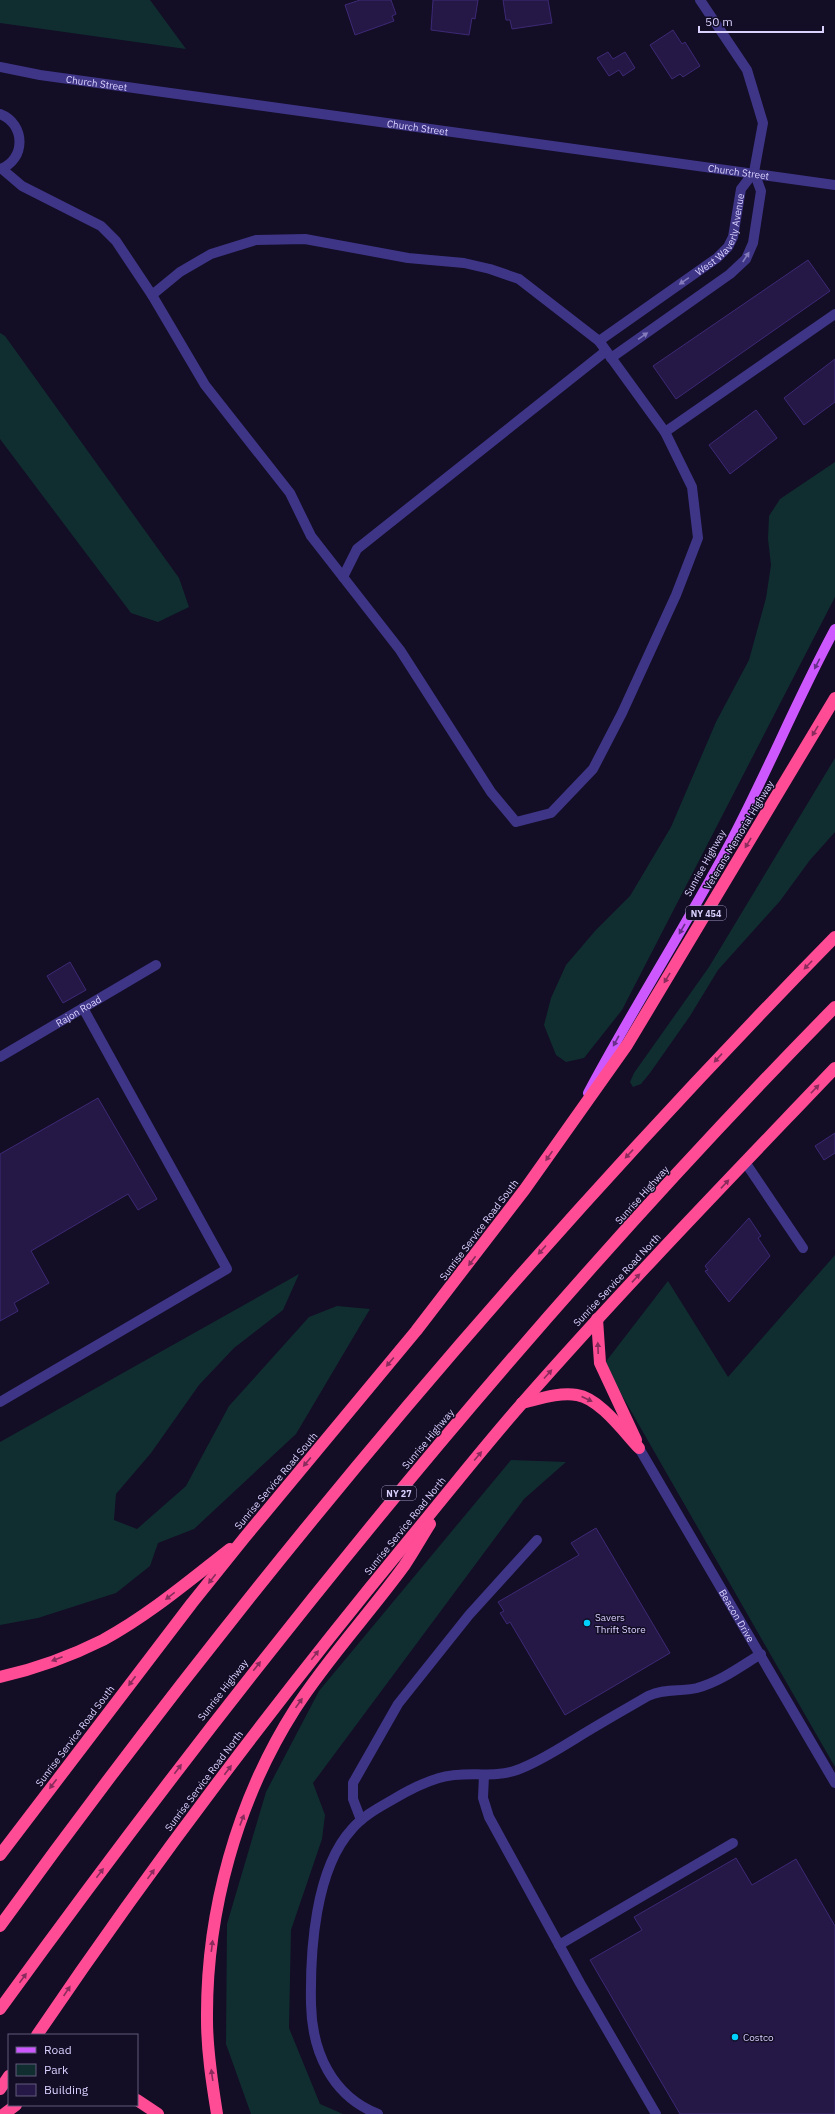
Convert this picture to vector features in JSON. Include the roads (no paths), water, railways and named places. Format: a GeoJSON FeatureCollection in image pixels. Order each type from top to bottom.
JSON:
{"type":"FeatureCollection","features":[{"type":"Feature","properties":{"kind":"highway","name":"Veterans Memorial Highway"},"geometry":{"type":"LineString","coordinates":[[571,1124],[627,1045],[835,698]]}},
{"type":"Feature","properties":{"kind":"highway"},"geometry":{"type":"LineString","coordinates":[[0,1926],[159,1712],[231,1620],[380,1438],[457,1347],[614,1170],[835,937]]}},
{"type":"Feature","properties":{"kind":"highway","name":"Sunrise Highway"},"geometry":{"type":"LineString","coordinates":[[0,2010],[74,1907],[208,1729],[287,1629],[428,1458],[651,1203],[835,1007]]}},
{"type":"Feature","properties":{"kind":"highway","name":"Sunrise Service Road North"},"geometry":{"type":"LineString","coordinates":[[38,2034],[133,1898],[258,1730],[344,1618],[522,1403],[597,1318],[835,1068]]}},
{"type":"Feature","properties":{"kind":"highway","name":"Sunrise Service Road South"},"geometry":{"type":"LineString","coordinates":[[0,1855],[132,1680],[245,1537],[470,1263],[571,1124]]}},
{"type":"Feature","properties":{"kind":"highway"},"geometry":{"type":"LineString","coordinates":[[597,1318],[600,1363],[640,1448]]}},
{"type":"Feature","properties":{"kind":"highway"},"geometry":{"type":"LineString","coordinates":[[522,1403],[568,1394],[586,1398],[596,1403],[640,1448]]}},
{"type":"Feature","properties":{"kind":"highway"},"geometry":{"type":"LineString","coordinates":[[217,2114],[209,2057],[207,2020],[208,1985],[215,1919],[229,1856],[240,1824],[267,1760],[295,1709],[335,1653],[405,1565],[453,1486]]}},
{"type":"Feature","properties":{"kind":"highway"},"geometry":{"type":"LineString","coordinates":[[0,1677],[37,1667],[102,1640],[158,1604],[245,1537]]}},
{"type":"Feature","properties":{"kind":"highway"},"geometry":{"type":"LineString","coordinates":[[0,2089],[8,2077]]}},
{"type":"Feature","properties":{"kind":"highway"},"geometry":{"type":"LineString","coordinates":[[138,2101],[158,2114]]}},
{"type":"Feature","properties":{"kind":"highway"},"geometry":{"type":"LineString","coordinates":[[4,2114],[15,2106]]}},
{"type":"Feature","properties":{"kind":"main road","name":"Sunrise Highway"},"geometry":{"type":"LineString","coordinates":[[571,1124],[617,1039],[684,926],[730,843],[835,629]]}},
{"type":"Feature","properties":{"kind":"street"},"geometry":{"type":"LineString","coordinates":[[343,577],[357,549],[609,354],[730,274],[746,259],[753,243],[761,191],[754,172],[763,123],[747,70],[700,0]]}},
{"type":"Feature","properties":{"kind":"street","name":"Church Street"},"geometry":{"type":"LineString","coordinates":[[0,67],[40,75],[93,81],[508,140],[754,172],[835,185]]}},
{"type":"Feature","properties":{"kind":"street"},"geometry":{"type":"LineString","coordinates":[[0,114],[13,122],[20,139],[16,157],[10,164],[1,169],[22,186],[101,226],[116,241],[152,295],[205,385],[290,493],[311,536],[400,650],[491,792],[516,822],[551,813],[594,769],[622,713],[676,595],[698,538],[692,487],[665,432],[599,341],[519,279],[490,269],[464,263],[408,258],[305,239],[256,240],[211,254],[180,272],[152,295]]}},
{"type":"Feature","properties":{"kind":"street","name":"West Waverly Avenue"},"geometry":{"type":"LineString","coordinates":[[599,341],[717,258],[728,247],[733,237],[741,189],[754,172]]}},
{"type":"Feature","properties":{"kind":"street"},"geometry":{"type":"LineString","coordinates":[[665,432],[835,314]]}},
{"type":"Feature","properties":{"kind":"street","name":"Rajon Road"},"geometry":{"type":"LineString","coordinates":[[0,1057],[156,965]]}},
{"type":"Feature","properties":{"kind":"street"},"geometry":{"type":"LineString","coordinates":[[0,1402],[227,1269],[82,1008]]}},
{"type":"Feature","properties":{"kind":"street"},"geometry":{"type":"LineString","coordinates":[[745,1162],[803,1248]]}},
{"type":"Feature","properties":{"kind":"street","name":"Beacon Drive"},"geometry":{"type":"LineString","coordinates":[[640,1448],[835,1783]]}},
{"type":"Feature","properties":{"kind":"street"},"geometry":{"type":"LineString","coordinates":[[361,1820],[353,1799],[353,1784],[398,1704],[469,1615],[537,1540]]}},
{"type":"Feature","properties":{"kind":"street"},"geometry":{"type":"LineString","coordinates":[[378,2114],[358,2105],[344,2093],[322,2060],[314,2037],[311,2019],[311,1954],[323,1888],[343,1840],[361,1820],[410,1789],[423,1783],[441,1777],[457,1775],[506,1774],[519,1770],[554,1752],[648,1696],[664,1690],[686,1690],[708,1684],[760,1654]]}},
{"type":"Feature","properties":{"kind":"street"},"geometry":{"type":"LineString","coordinates":[[484,1775],[483,1798],[487,1812],[558,1945],[656,2114]]}},
{"type":"Feature","properties":{"kind":"street"},"geometry":{"type":"LineString","coordinates":[[558,1945],[733,1843]]}},
{"type":"Feature","properties":{"kind":"place","name":"Savers Thrift Store"},"geometry":{"type":"Point","coordinates":[587,1623]}},
{"type":"Feature","properties":{"kind":"place","name":"Costco"},"geometry":{"type":"Point","coordinates":[735,2037]}}]}
